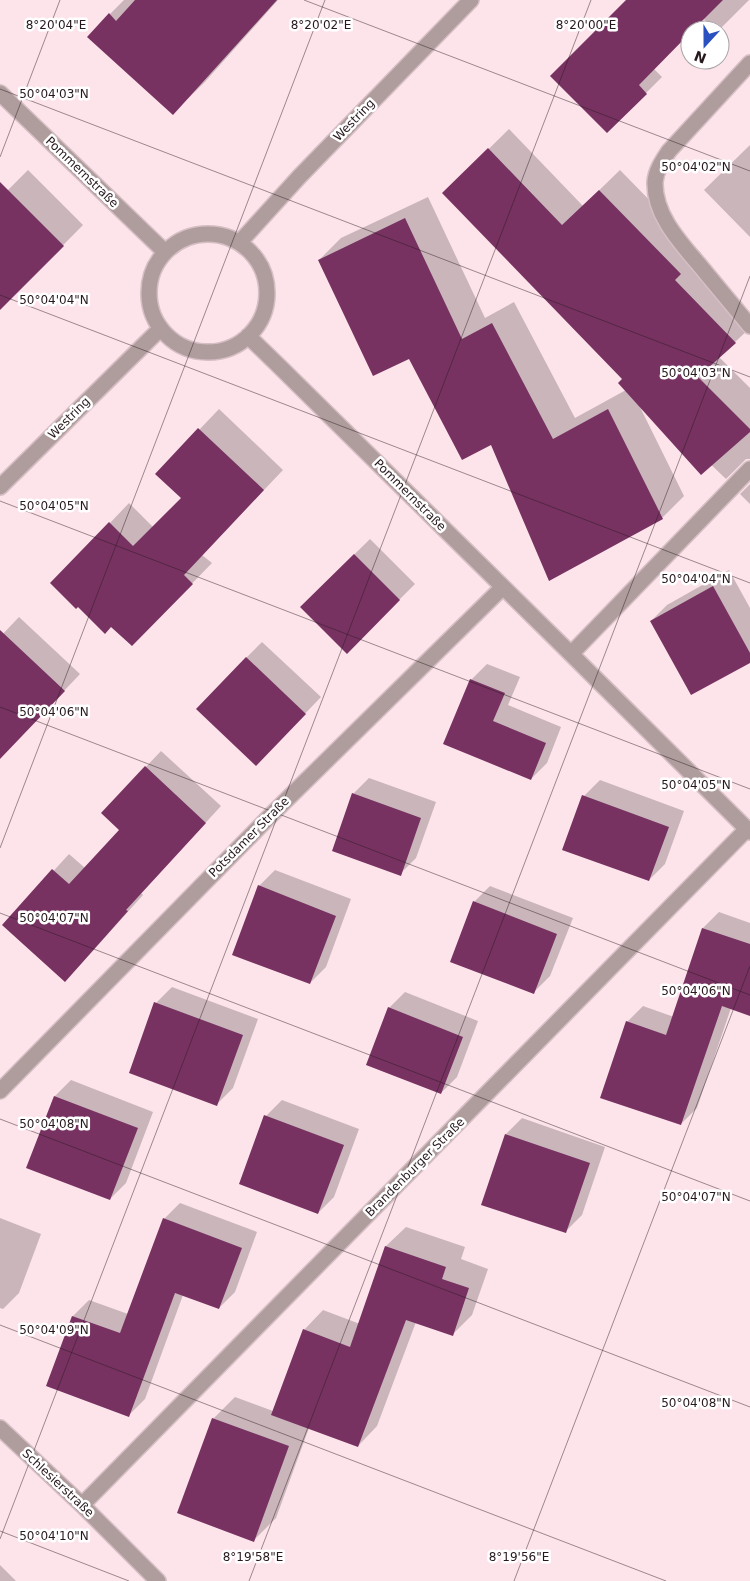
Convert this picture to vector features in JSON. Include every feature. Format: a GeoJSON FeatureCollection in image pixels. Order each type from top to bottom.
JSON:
{"type":"FeatureCollection","features":[{"type":"Feature","properties":{"kind":"street","name":"Westring"},"geometry":{"type":"LineString","coordinates":[[240,242],[471,0]]}},
{"type":"Feature","properties":{"kind":"street"},"geometry":{"type":"LineString","coordinates":[[750,63],[669,151],[660,165],[655,181],[656,198],[663,216],[676,237],[750,326]]}},
{"type":"Feature","properties":{"kind":"street","name":"Pommernstraße"},"geometry":{"type":"LineString","coordinates":[[0,93],[165,252]]}},
{"type":"Feature","properties":{"kind":"street"},"geometry":{"type":"LineString","coordinates":[[213,233],[227,236],[240,242],[258,261],[263,269],[267,283],[267,302],[261,320],[248,336],[233,346],[216,352],[190,349],[173,341],[160,329],[153,317],[150,306],[148,295],[150,277],[155,265],[175,243],[193,235],[213,233]]}},
{"type":"Feature","properties":{"kind":"street","name":"Westring"},"geometry":{"type":"LineString","coordinates":[[0,487],[160,329]]}},
{"type":"Feature","properties":{"kind":"street","name":"Pommernstraße"},"geometry":{"type":"LineString","coordinates":[[248,336],[748,831]]}},
{"type":"Feature","properties":{"kind":"street"},"geometry":{"type":"LineString","coordinates":[[571,654],[750,469]]}},
{"type":"Feature","properties":{"kind":"street","name":"Potsdamer Straße"},"geometry":{"type":"LineString","coordinates":[[0,1091],[269,817],[503,587]]}},
{"type":"Feature","properties":{"kind":"street","name":"Brandenburger Straße"},"geometry":{"type":"LineString","coordinates":[[82,1505],[748,831]]}},
{"type":"Feature","properties":{"kind":"street","name":"Schlesierstraße"},"geometry":{"type":"LineString","coordinates":[[0,1428],[82,1505],[158,1581]]}},
{"type":"Feature","properties":{"kind":"building"},"geometry":{"type":"Polygon","coordinates":[[[135,0],[277,0],[173,115],[87,37],[109,13],[116,21],[135,0]]]}},
{"type":"Feature","properties":{"kind":"building"},"geometry":{"type":"Polygon","coordinates":[[[626,0],[723,0],[703,20],[680,20],[680,43],[639,85],[647,94],[607,133],[550,76],[626,0]]]}},
{"type":"Feature","properties":{"kind":"building"},"geometry":{"type":"Polygon","coordinates":[[[488,148],[562,225],[599,190],[681,274],[675,280],[736,343],[698,377],[750,429],[750,432],[701,475],[618,383],[622,379],[442,193],[488,148]]]}},
{"type":"Feature","properties":{"kind":"building"},"geometry":{"type":"Polygon","coordinates":[[[0,182],[64,246],[0,310],[0,182]]]}},
{"type":"Feature","properties":{"kind":"building"},"geometry":{"type":"Polygon","coordinates":[[[405,218],[462,339],[492,323],[553,439],[608,409],[663,519],[549,581],[491,445],[462,460],[409,359],[373,376],[318,260],[405,218]]]}},
{"type":"Feature","properties":{"kind":"building"},"geometry":{"type":"Polygon","coordinates":[[[198,428],[264,490],[184,575],[193,584],[132,646],[111,627],[105,634],[50,583],[109,522],[133,546],[181,498],[155,474],[198,428]]]}},
{"type":"Feature","properties":{"kind":"building"},"geometry":{"type":"Polygon","coordinates":[[[354,554],[400,600],[347,654],[300,607],[354,554]]]}},
{"type":"Feature","properties":{"kind":"building"},"geometry":{"type":"Polygon","coordinates":[[[713,586],[750,653],[750,663],[691,695],[650,621],[713,586]]]}},
{"type":"Feature","properties":{"kind":"building"},"geometry":{"type":"Polygon","coordinates":[[[0,630],[65,691],[0,759],[0,630]]]}},
{"type":"Feature","properties":{"kind":"building"},"geometry":{"type":"Polygon","coordinates":[[[246,657],[306,714],[256,766],[196,709],[246,657]]]}},
{"type":"Feature","properties":{"kind":"building"},"geometry":{"type":"Polygon","coordinates":[[[470,679],[505,693],[493,721],[546,743],[531,780],[443,744],[470,679]]]}},
{"type":"Feature","properties":{"kind":"building"},"geometry":{"type":"Polygon","coordinates":[[[145,766],[206,823],[126,910],[128,911],[65,982],[2,925],[52,869],[69,884],[119,830],[101,813],[145,766]]]}},
{"type":"Feature","properties":{"kind":"building"},"geometry":{"type":"Polygon","coordinates":[[[352,793],[421,818],[401,876],[332,851],[352,793]]]}},
{"type":"Feature","properties":{"kind":"building"},"geometry":{"type":"Polygon","coordinates":[[[582,795],[669,827],[649,881],[562,850],[582,795]]]}},
{"type":"Feature","properties":{"kind":"building"},"geometry":{"type":"Polygon","coordinates":[[[258,885],[336,916],[310,984],[232,955],[258,885]]]}},
{"type":"Feature","properties":{"kind":"building"},"geometry":{"type":"Polygon","coordinates":[[[473,901],[557,934],[534,994],[450,962],[473,901]]]}},
{"type":"Feature","properties":{"kind":"building"},"geometry":{"type":"Polygon","coordinates":[[[702,928],[750,944],[750,1016],[722,1006],[681,1125],[600,1098],[626,1021],[666,1035],[702,928]]]}},
{"type":"Feature","properties":{"kind":"building"},"geometry":{"type":"Polygon","coordinates":[[[154,1002],[243,1035],[217,1106],[129,1073],[154,1002]]]}},
{"type":"Feature","properties":{"kind":"building"},"geometry":{"type":"Polygon","coordinates":[[[388,1007],[463,1037],[441,1094],[366,1065],[388,1007]]]}},
{"type":"Feature","properties":{"kind":"building"},"geometry":{"type":"Polygon","coordinates":[[[54,1096],[138,1128],[110,1200],[26,1168],[54,1096]]]}},
{"type":"Feature","properties":{"kind":"building"},"geometry":{"type":"Polygon","coordinates":[[[264,1115],[344,1145],[318,1214],[239,1184],[264,1115]]]}},
{"type":"Feature","properties":{"kind":"building"},"geometry":{"type":"Polygon","coordinates":[[[505,1134],[590,1163],[566,1233],[481,1205],[505,1134]]]}},
{"type":"Feature","properties":{"kind":"building"},"geometry":{"type":"Polygon","coordinates":[[[163,1218],[242,1248],[219,1309],[175,1293],[129,1417],[46,1386],[72,1316],[120,1333],[163,1218]]]}},
{"type":"Feature","properties":{"kind":"building"},"geometry":{"type":"Polygon","coordinates":[[[385,1246],[446,1267],[442,1279],[469,1288],[453,1336],[406,1320],[358,1447],[271,1415],[303,1329],[350,1347],[385,1246]]]}},
{"type":"Feature","properties":{"kind":"building"},"geometry":{"type":"Polygon","coordinates":[[[212,1418],[289,1446],[254,1542],[177,1513],[212,1418]]]}}]}
